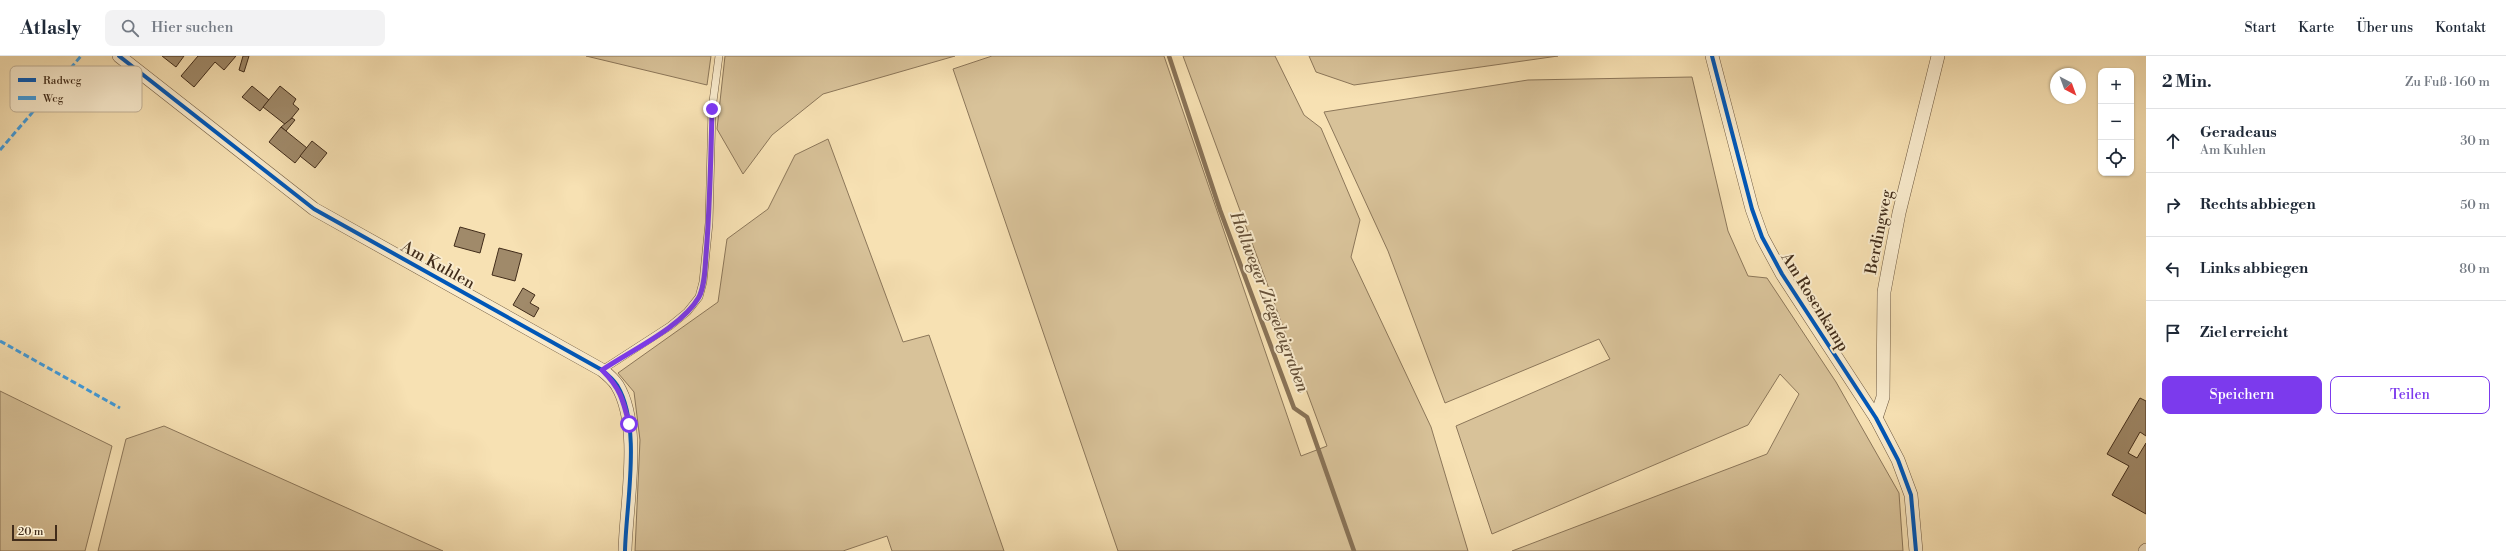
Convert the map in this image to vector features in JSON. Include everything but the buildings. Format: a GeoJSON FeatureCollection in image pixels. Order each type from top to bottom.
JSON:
{"type":"FeatureCollection","features":[{"type":"Feature","properties":{"kind":"street","name":"Am Kuhlen"},"geometry":{"type":"LineString","coordinates":[[119,56],[132,66]]}},
{"type":"Feature","properties":{"kind":"street","name":"Am Rosenkamp"},"geometry":{"type":"LineString","coordinates":[[1712,56],[1752,209],[1762,237],[1782,274],[1876,418],[1898,460],[1911,495],[1916,551]]}},
{"type":"Feature","properties":{"kind":"street","name":"Berdingweg"},"geometry":{"type":"LineString","coordinates":[[1876,418],[1883,397],[1884,292],[1904,191],[1938,56]]}},
{"type":"Feature","properties":{"kind":"street","name":"Am Kuhlen"},"geometry":{"type":"LineString","coordinates":[[142,74],[314,209],[602,370],[616,384],[623,398],[629,424],[625,551]]}},
{"type":"Feature","properties":{"kind":"lane"},"geometry":{"type":"LineString","coordinates":[[602,370],[670,326],[687,312],[699,297],[703,282],[709,223],[712,109],[719,56]]}},
{"type":"Feature","properties":{"kind":"shaded area"},"geometry":{"type":"Polygon","coordinates":[[[586,56],[711,56],[707,85],[586,56]]]}},
{"type":"Feature","properties":{"kind":"shaded area"},"geometry":{"type":"Polygon","coordinates":[[[725,56],[955,56],[823,94],[772,135],[743,174],[717,129],[725,56]]]}},
{"type":"Feature","properties":{"kind":"shaded area"},"geometry":{"type":"Polygon","coordinates":[[[992,56],[1164,56],[1301,456],[1327,446],[1183,56],[1275,56],[1304,115],[1321,128],[1360,220],[1351,257],[1431,427],[1468,551],[1118,551],[953,69],[992,56]]]}},
{"type":"Feature","properties":{"kind":"shaded area"},"geometry":{"type":"Polygon","coordinates":[[[1309,56],[1558,56],[1354,85],[1316,72],[1309,56]]]}},
{"type":"Feature","properties":{"kind":"shaded area"},"geometry":{"type":"Polygon","coordinates":[[[1692,77],[1728,231],[1748,276],[1767,278],[1836,382],[1899,493],[1903,551],[1512,551],[1767,454],[1799,394],[1780,374],[1748,425],[1492,534],[1456,426],[1610,359],[1599,339],[1445,403],[1388,251],[1324,112],[1528,80],[1692,77]]]}},
{"type":"Feature","properties":{"kind":"shaded area"},"geometry":{"type":"Polygon","coordinates":[[[828,139],[903,342],[929,335],[1004,551],[892,551],[887,536],[843,551],[635,551],[640,440],[634,392],[618,373],[718,302],[727,239],[768,209],[795,155],[828,139]]]}},
{"type":"Feature","properties":{"kind":"shaded area"},"geometry":{"type":"Polygon","coordinates":[[[0,391],[112,446],[85,551],[0,551],[0,391]]]}},
{"type":"Feature","properties":{"kind":"shaded area"},"geometry":{"type":"Polygon","coordinates":[[[164,426],[443,551],[98,551],[126,439],[164,426]]]}},
{"type":"Feature","properties":{"kind":"waterway","name":"Hollweger Ziegeleigraben"},"geometry":{"type":"LineString","coordinates":[[1169,56],[1220,210],[1294,408],[1307,417],[1354,551]]}},
{"type":"Feature","properties":{"kind":"marked path"},"geometry":{"type":"LineString","coordinates":[[72,66],[81,56]]}},
{"type":"Feature","properties":{"kind":"marked path"},"geometry":{"type":"LineString","coordinates":[[0,150],[33,112]]}},
{"type":"Feature","properties":{"kind":"marked path"},"geometry":{"type":"LineString","coordinates":[[0,341],[120,408]]}},
{"type":"Feature","properties":{"kind":"cycle path"},"geometry":{"type":"LineString","coordinates":[[119,56],[132,66]]}},
{"type":"Feature","properties":{"kind":"cycle path"},"geometry":{"type":"LineString","coordinates":[[1712,56],[1752,209],[1762,237],[1782,274],[1876,418],[1898,460],[1911,495],[1916,551]]}},
{"type":"Feature","properties":{"kind":"cycle path"},"geometry":{"type":"LineString","coordinates":[[142,74],[314,209],[602,370],[610,377],[617,385],[625,402],[631,443],[630,489],[625,551]]}},
{"type":"Feature","properties":{"kind":"route"},"geometry":{"type":"LineString","coordinates":[[629,424],[623,398],[616,384],[602,370],[670,326],[687,312],[699,297],[703,282],[709,223],[712,109]]}}]}
